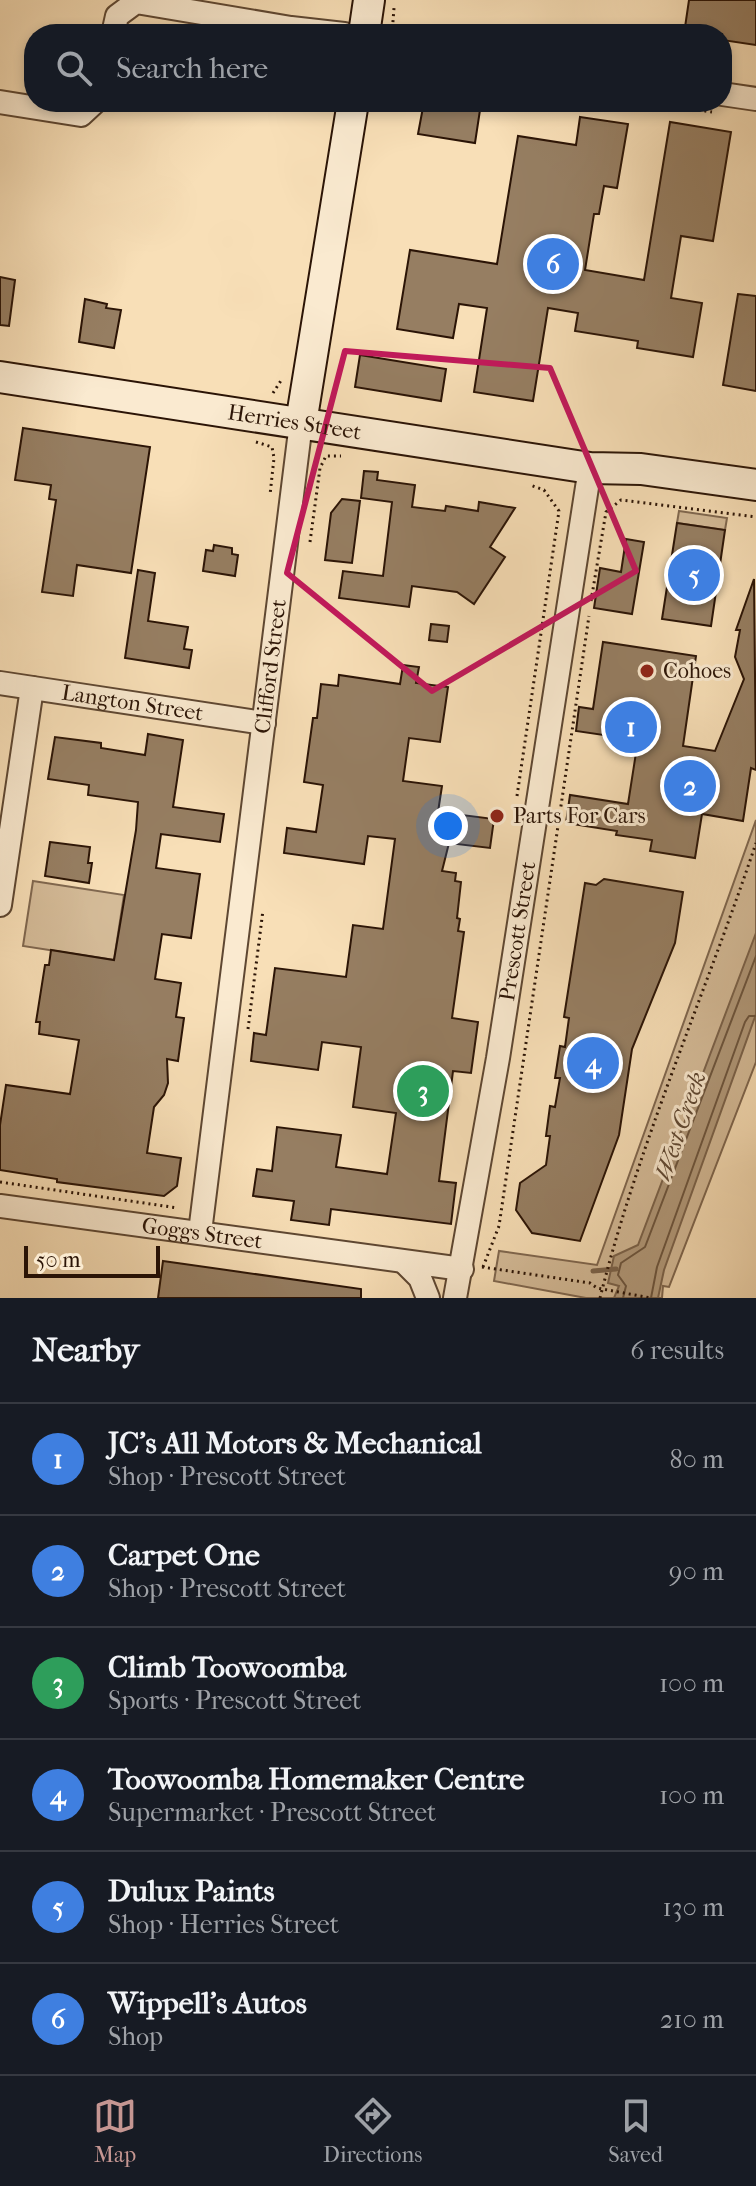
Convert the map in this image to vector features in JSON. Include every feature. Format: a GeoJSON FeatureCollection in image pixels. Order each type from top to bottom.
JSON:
{"type":"FeatureCollection","features":[{"type":"Feature","properties":{"kind":"main road"},"geometry":{"type":"LineString","coordinates":[[370,24],[382,2]]}},
{"type":"Feature","properties":{"kind":"main road","name":"Clifford Street"},"geometry":{"type":"LineString","coordinates":[[301,423],[351,112]]}},
{"type":"Feature","properties":{"kind":"main road","name":"Herries Street"},"geometry":{"type":"LineString","coordinates":[[0,377],[590,468],[641,469],[756,485]]}},
{"type":"Feature","properties":{"kind":"main road","name":"Herries Street"},"geometry":{"type":"LineString","coordinates":[[590,468],[636,485],[756,504]]}},
{"type":"Feature","properties":{"kind":"street"},"geometry":{"type":"LineString","coordinates":[[115,24],[117,16],[136,2],[267,24]]}},
{"type":"Feature","properties":{"kind":"street"},"geometry":{"type":"LineString","coordinates":[[732,102],[756,99]]}},
{"type":"Feature","properties":{"kind":"street"},"geometry":{"type":"LineString","coordinates":[[0,102],[24,106]]}},
{"type":"Feature","properties":{"kind":"street"},"geometry":{"type":"LineString","coordinates":[[62,112],[81,115],[84,112]]}},
{"type":"Feature","properties":{"kind":"street","name":"Clifford Street"},"geometry":{"type":"LineString","coordinates":[[202,1222],[301,423]]}},
{"type":"Feature","properties":{"kind":"street","name":"Prescott Street"},"geometry":{"type":"LineString","coordinates":[[455,1298],[472,1268],[498,1058],[590,468]]}},
{"type":"Feature","properties":{"kind":"street","name":"Langton Street"},"geometry":{"type":"LineString","coordinates":[[0,683],[264,723]]}},
{"type":"Feature","properties":{"kind":"street"},"geometry":{"type":"LineString","coordinates":[[0,905],[32,688]]}},
{"type":"Feature","properties":{"kind":"street","name":"Goggs Street"},"geometry":{"type":"LineString","coordinates":[[0,1206],[202,1222],[404,1262],[472,1268]]}},
{"type":"Feature","properties":{"kind":"street"},"geometry":{"type":"LineString","coordinates":[[404,1262],[420,1278],[428,1298]]}},
{"type":"Feature","properties":{"kind":"path"},"geometry":{"type":"LineString","coordinates":[[382,2],[389,24]]}},
{"type":"Feature","properties":{"kind":"path"},"geometry":{"type":"LineString","coordinates":[[310,542],[320,468],[326,456]]}},
{"type":"Feature","properties":{"kind":"path"},"geometry":{"type":"LineString","coordinates":[[515,807],[559,511],[544,490]]}},
{"type":"Feature","properties":{"kind":"path"},"geometry":{"type":"LineString","coordinates":[[651,1298],[609,1291],[590,1283],[472,1268],[499,1226],[606,512],[621,500],[756,517]]}},
{"type":"Feature","properties":{"kind":"path"},"geometry":{"type":"LineString","coordinates":[[600,1298],[612,1245],[756,843]]}},
{"type":"Feature","properties":{"kind":"path"},"geometry":{"type":"LineString","coordinates":[[248,1029],[263,910]]}},
{"type":"Feature","properties":{"kind":"path"},"geometry":{"type":"LineString","coordinates":[[0,1182],[202,1222]]}},
{"type":"Feature","properties":{"kind":"highlighted area"},"geometry":{"type":"Polygon","coordinates":[[[345,351],[550,368],[636,571],[432,691],[287,573],[345,351]]]}},
{"type":"Feature","properties":{"kind":"shaded area"},"geometry":{"type":"Polygon","coordinates":[[[679,511],[727,518],[725,530],[677,523],[679,511]]]}},
{"type":"Feature","properties":{"kind":"shaded area"},"geometry":{"type":"Polygon","coordinates":[[[756,820],[756,1062],[669,1287],[663,1286],[662,1298],[586,1298],[494,1281],[499,1251],[597,1265],[756,820]]]}},
{"type":"Feature","properties":{"kind":"shaded area"},"geometry":{"type":"Polygon","coordinates":[[[33,881],[124,895],[114,960],[23,946],[33,881]]]}},
{"type":"Feature","properties":{"kind":"water"},"geometry":{"type":"Polygon","coordinates":[[[756,933],[756,1014],[664,1270],[658,1298],[614,1298],[619,1286],[608,1283],[614,1256],[638,1245],[756,933]]]}},
{"type":"Feature","properties":{"kind":"building"},"geometry":{"type":"Polygon","coordinates":[[[689,0],[756,0],[756,45],[732,41],[732,24],[685,24],[689,0]]]}},
{"type":"Feature","properties":{"kind":"building"},"geometry":{"type":"Polygon","coordinates":[[[422,112],[480,112],[475,143],[418,134],[422,112]]]}},
{"type":"Feature","properties":{"kind":"building"},"geometry":{"type":"Polygon","coordinates":[[[580,117],[628,124],[617,188],[604,186],[599,214],[594,214],[585,270],[644,280],[670,122],[731,132],[713,241],[681,236],[671,298],[702,303],[693,357],[637,348],[638,341],[575,331],[578,313],[548,308],[533,401],[474,392],[487,308],[459,304],[453,338],[397,329],[410,250],[497,264],[518,136],[576,145],[580,117]]]}},
{"type":"Feature","properties":{"kind":"building"},"geometry":{"type":"Polygon","coordinates":[[[0,277],[15,280],[9,326],[0,325],[0,277]]]}},
{"type":"Feature","properties":{"kind":"building"},"geometry":{"type":"Polygon","coordinates":[[[738,294],[756,296],[756,391],[723,385],[738,294]]]}},
{"type":"Feature","properties":{"kind":"building"},"geometry":{"type":"Polygon","coordinates":[[[85,299],[107,304],[106,308],[121,310],[114,348],[79,342],[85,299]]]}},
{"type":"Feature","properties":{"kind":"building"},"geometry":{"type":"Polygon","coordinates":[[[360,355],[446,369],[441,401],[355,387],[360,355]]]}},
{"type":"Feature","properties":{"kind":"building"},"geometry":{"type":"Polygon","coordinates":[[[23,428],[150,447],[131,573],[77,565],[73,596],[42,592],[56,500],[49,499],[51,485],[15,480],[23,428]]]}},
{"type":"Feature","properties":{"kind":"building"},"geometry":{"type":"Polygon","coordinates":[[[364,471],[378,472],[377,480],[415,485],[412,507],[445,511],[446,506],[478,511],[479,502],[515,508],[490,547],[505,557],[474,604],[457,592],[412,586],[409,607],[339,598],[343,571],[383,576],[392,502],[361,498],[364,471]]]}},
{"type":"Feature","properties":{"kind":"building"},"geometry":{"type":"Polygon","coordinates":[[[342,499],[360,501],[352,563],[325,560],[331,513],[342,499]]]}},
{"type":"Feature","properties":{"kind":"building"},"geometry":{"type":"Polygon","coordinates":[[[677,523],[725,530],[711,626],[662,619],[677,523]]]}},
{"type":"Feature","properties":{"kind":"building"},"geometry":{"type":"Polygon","coordinates":[[[626,539],[644,542],[632,614],[594,608],[600,568],[621,572],[626,539]]]}},
{"type":"Feature","properties":{"kind":"building"},"geometry":{"type":"Polygon","coordinates":[[[214,545],[232,548],[232,554],[238,555],[235,576],[203,571],[206,550],[213,551],[214,545]]]}},
{"type":"Feature","properties":{"kind":"building"},"geometry":{"type":"Polygon","coordinates":[[[138,570],[155,573],[148,621],[188,627],[184,649],[192,650],[189,668],[125,658],[138,570]]]}},
{"type":"Feature","properties":{"kind":"building"},"geometry":{"type":"Polygon","coordinates":[[[754,579],[756,770],[751,768],[743,821],[702,814],[695,858],[650,851],[652,840],[566,823],[570,795],[628,804],[638,740],[576,731],[579,707],[593,709],[603,642],[696,656],[683,746],[715,751],[744,679],[735,657],[740,630],[736,630],[754,579]]]}},
{"type":"Feature","properties":{"kind":"building"},"geometry":{"type":"Polygon","coordinates":[[[431,624],[449,626],[447,642],[429,640],[431,624]]]}},
{"type":"Feature","properties":{"kind":"building"},"geometry":{"type":"Polygon","coordinates":[[[403,665],[419,667],[416,683],[448,687],[440,742],[409,738],[403,781],[442,786],[438,812],[494,819],[490,848],[449,843],[442,871],[456,873],[455,881],[461,882],[457,918],[460,919],[458,931],[464,932],[452,1018],[478,1022],[471,1073],[453,1071],[439,1181],[456,1183],[451,1224],[331,1209],[329,1225],[291,1220],[294,1201],[253,1196],[257,1169],[272,1171],[277,1127],[341,1135],[336,1167],[387,1174],[396,1113],[353,1107],[361,1047],[322,1042],[318,1070],[251,1061],[254,1033],[266,1035],[275,968],[346,977],[353,925],[383,929],[395,839],[368,836],[364,864],[284,853],[287,828],[316,832],[323,785],[304,782],[321,684],[338,686],[339,675],[400,684],[403,665]]]}},
{"type":"Feature","properties":{"kind":"building"},"geometry":{"type":"Polygon","coordinates":[[[148,734],[183,740],[173,807],[224,814],[220,842],[161,834],[156,868],[200,874],[191,938],[162,934],[155,979],[181,983],[176,1017],[184,1018],[178,1061],[167,1059],[168,1083],[164,1095],[154,1107],[147,1153],[181,1158],[177,1186],[164,1196],[57,1182],[57,1179],[0,1170],[0,1125],[6,1085],[70,1094],[79,1040],[39,1034],[40,1022],[36,1022],[45,965],[49,965],[51,950],[114,960],[136,830],[138,802],[88,795],[89,785],[48,779],[55,737],[101,743],[101,748],[145,755],[148,734]]]}},
{"type":"Feature","properties":{"kind":"building"},"geometry":{"type":"Polygon","coordinates":[[[50,842],[90,847],[88,863],[92,863],[89,883],[45,876],[50,842]]]}},
{"type":"Feature","properties":{"kind":"building"},"geometry":{"type":"Polygon","coordinates":[[[604,879],[683,892],[675,943],[632,1049],[619,1135],[580,1241],[532,1233],[516,1210],[520,1183],[546,1165],[550,1106],[555,1107],[560,1078],[555,1078],[560,1046],[565,1047],[569,1018],[564,1017],[585,883],[596,885],[604,879]]]}},
{"type":"Feature","properties":{"kind":"building"},"geometry":{"type":"Polygon","coordinates":[[[163,1261],[361,1289],[361,1298],[158,1298],[163,1261]]]}},
{"type":"Feature","properties":{"kind":"waterway"},"geometry":{"type":"LineString","coordinates":[[593,1271],[616,1269]]}},
{"type":"Feature","properties":{"kind":"place","name":"Wippell's Autos"},"geometry":{"type":"Point","coordinates":[553,264]}},
{"type":"Feature","properties":{"kind":"place","name":"Dulux Paints"},"geometry":{"type":"Point","coordinates":[694,575]}},
{"type":"Feature","properties":{"kind":"place","name":"Cohoes"},"geometry":{"type":"Point","coordinates":[647,671]}},
{"type":"Feature","properties":{"kind":"place","name":"JC's All Motors & Mechanical"},"geometry":{"type":"Point","coordinates":[631,727]}},
{"type":"Feature","properties":{"kind":"place","name":"Carpet One"},"geometry":{"type":"Point","coordinates":[690,786]}},
{"type":"Feature","properties":{"kind":"place","name":"Parts For Cars"},"geometry":{"type":"Point","coordinates":[497,816]}},
{"type":"Feature","properties":{"kind":"place","name":"Toowoomba Homemaker Centre"},"geometry":{"type":"Point","coordinates":[593,1063]}},
{"type":"Feature","properties":{"kind":"place","name":"Climb Toowoomba"},"geometry":{"type":"Point","coordinates":[423,1091]}},
{"type":"Feature","properties":{"kind":"water label","name":"West Creek"},"geometry":{"type":"Point","coordinates":[680,1126]}}]}
